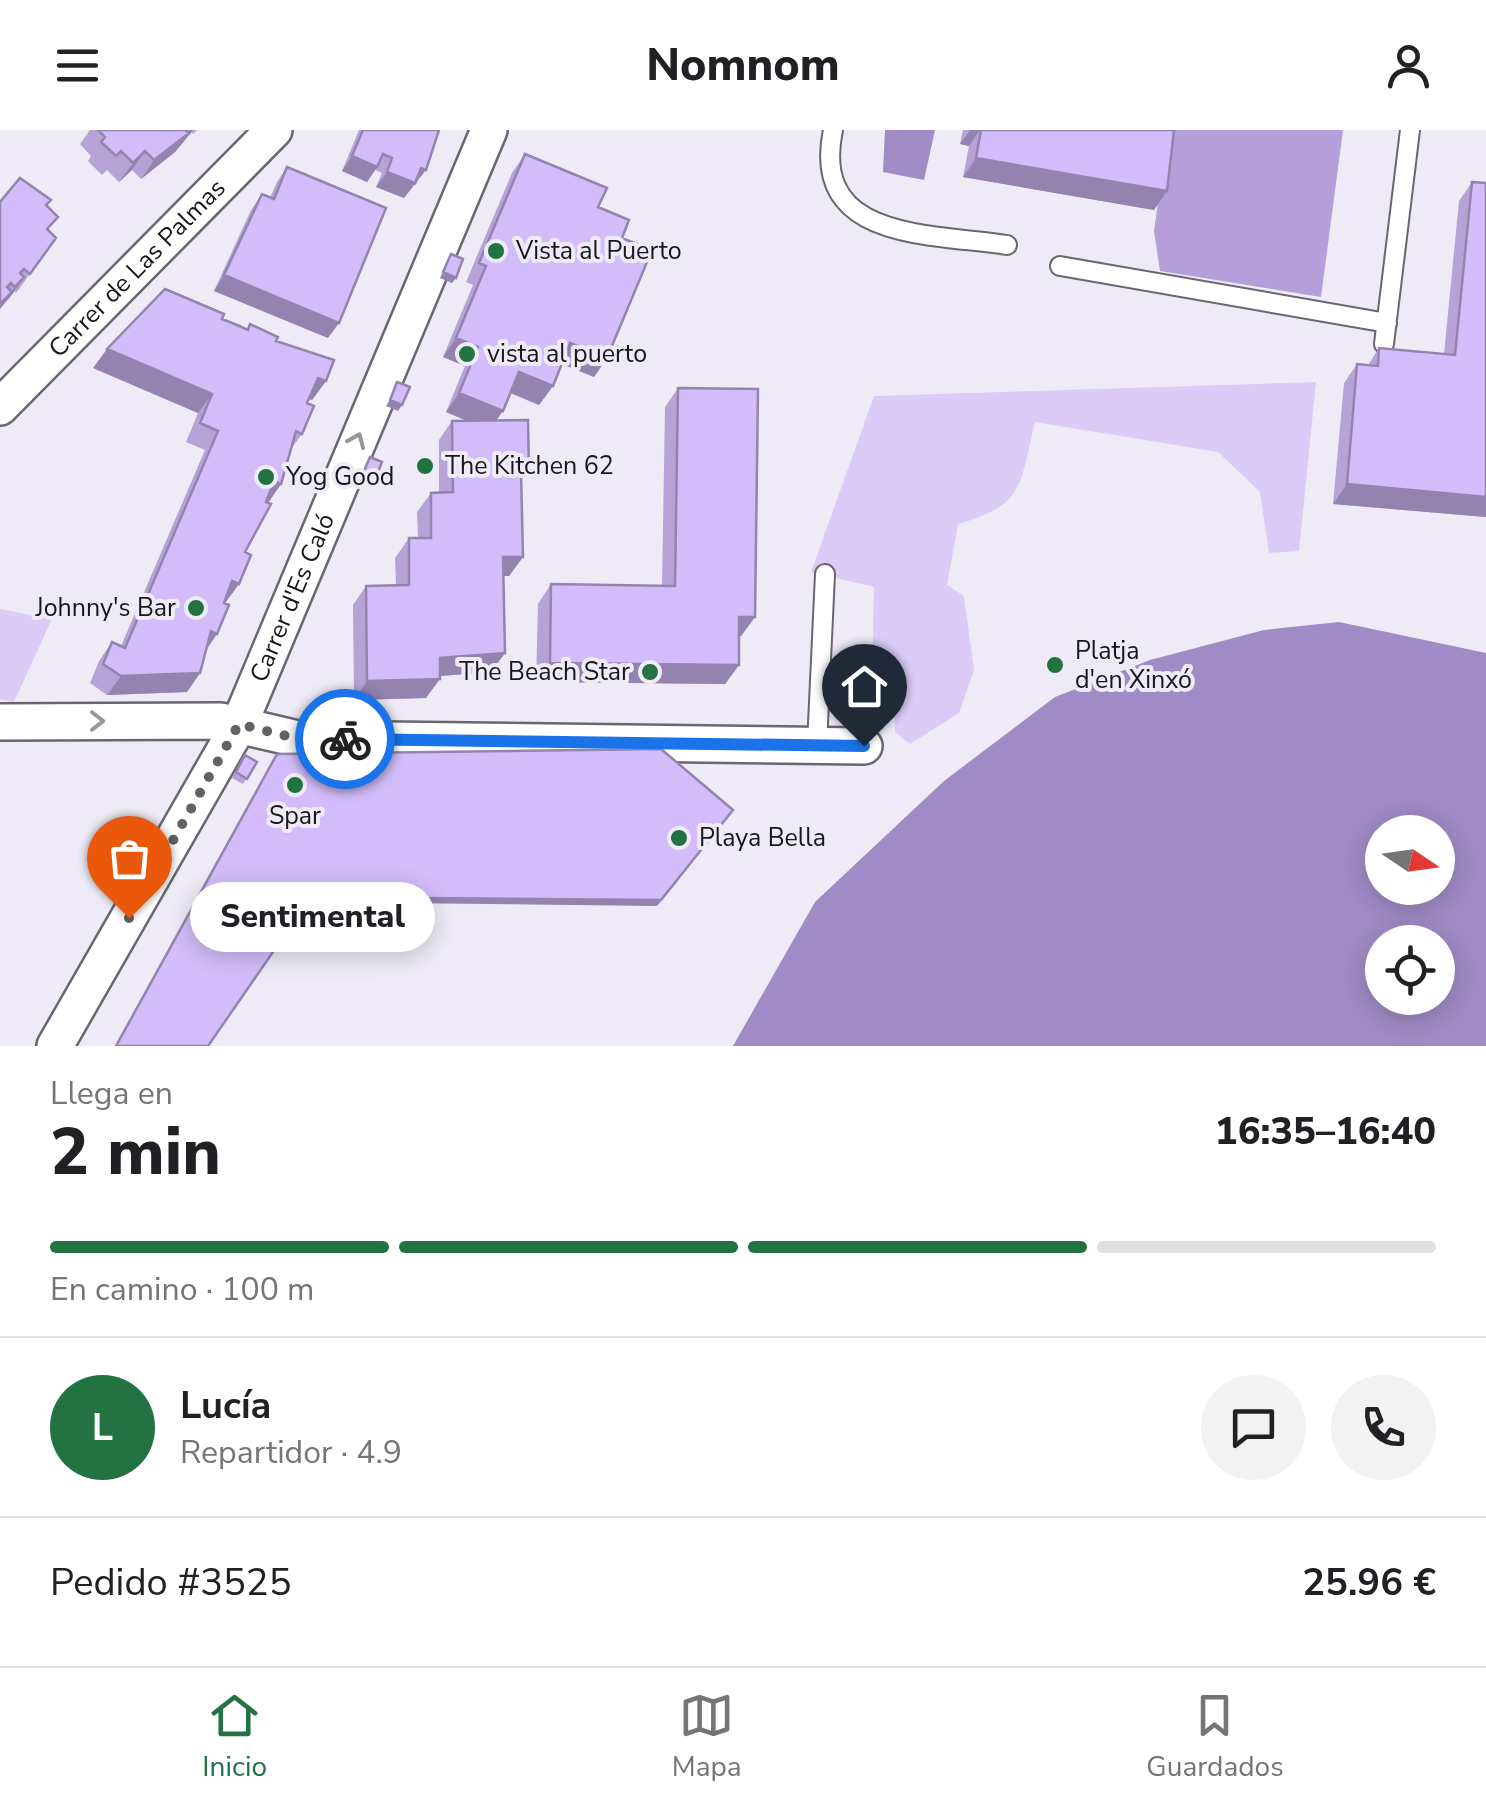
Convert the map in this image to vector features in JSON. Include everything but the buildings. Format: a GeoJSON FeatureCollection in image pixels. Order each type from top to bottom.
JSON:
{"type":"FeatureCollection","features":[{"type":"Feature","properties":{"kind":"street","name":"Carrer de Las Palmas"},"geometry":{"type":"LineString","coordinates":[[0,407],[274,130]]}},
{"type":"Feature","properties":{"kind":"street","name":"Carrer d'Es Caló"},"geometry":{"type":"LineString","coordinates":[[56,1046],[239,724],[489,130]]}},
{"type":"Feature","properties":{"kind":"street"},"geometry":{"type":"LineString","coordinates":[[0,722],[239,724],[298,739],[864,746]]}},
{"type":"Feature","properties":{"kind":"lane"},"geometry":{"type":"LineString","coordinates":[[833,130],[829,174],[835,192],[873,223],[1007,245]]}},
{"type":"Feature","properties":{"kind":"lane"},"geometry":{"type":"LineString","coordinates":[[1384,344],[1410,130]]}},
{"type":"Feature","properties":{"kind":"lane"},"geometry":{"type":"LineString","coordinates":[[1060,266],[1388,323]]}},
{"type":"Feature","properties":{"kind":"lane"},"geometry":{"type":"LineString","coordinates":[[817,745],[824,574]]}},
{"type":"Feature","properties":{"kind":"shaded area"},"geometry":{"type":"Polygon","coordinates":[[[885,130],[935,130],[924,180],[883,172],[885,130]]]}},
{"type":"Feature","properties":{"kind":"shaded area"},"geometry":{"type":"Polygon","coordinates":[[[1168,130],[1343,130],[1321,297],[1160,271],[1154,231],[1168,130]]]}},
{"type":"Feature","properties":{"kind":"shaded area"},"geometry":{"type":"Polygon","coordinates":[[[1316,382],[1299,551],[1269,553],[1260,492],[1218,452],[1035,422],[1022,477],[1008,500],[980,517],[958,524],[947,585],[964,596],[974,670],[959,713],[910,744],[895,732],[894,706],[872,684],[874,587],[811,572],[874,396],[1316,382]]]}},
{"type":"Feature","properties":{"kind":"shaded area"},"geometry":{"type":"Polygon","coordinates":[[[0,609],[52,619],[14,702],[0,699],[0,609]]]}},
{"type":"Feature","properties":{"kind":"shaded area"},"geometry":{"type":"Polygon","coordinates":[[[1339,622],[1486,653],[1486,1046],[733,1046],[815,902],[944,781],[1055,697],[1150,660],[1264,630],[1339,622]]]}},
{"type":"Feature","properties":{"kind":"way so far"},"geometry":{"type":"LineString","coordinates":[[129,918],[239,724],[298,739],[345,739]]}},
{"type":"Feature","properties":{"kind":"place","name":"Vista al Puerto"},"geometry":{"type":"Point","coordinates":[496,251]}},
{"type":"Feature","properties":{"kind":"place","name":"vista al puerto"},"geometry":{"type":"Point","coordinates":[467,354]}},
{"type":"Feature","properties":{"kind":"place","name":"The Kitchen 62"},"geometry":{"type":"Point","coordinates":[425,466]}},
{"type":"Feature","properties":{"kind":"place","name":"Yog Good"},"geometry":{"type":"Point","coordinates":[266,477]}},
{"type":"Feature","properties":{"kind":"place","name":"Johnny's Bar"},"geometry":{"type":"Point","coordinates":[196,608]}},
{"type":"Feature","properties":{"kind":"place","name":"Platja d'en Xinxó"},"geometry":{"type":"Point","coordinates":[1055,665]}},
{"type":"Feature","properties":{"kind":"place","name":"The Beach Star"},"geometry":{"type":"Point","coordinates":[650,672]}},
{"type":"Feature","properties":{"kind":"place","name":"Spar"},"geometry":{"type":"Point","coordinates":[295,785]}},
{"type":"Feature","properties":{"kind":"place","name":"Playa Bella"},"geometry":{"type":"Point","coordinates":[679,838]}},
{"type":"Feature","properties":{"kind":"place","name":"Sentimental"},"geometry":{"type":"Point","coordinates":[129,918]}},
{"type":"Feature","properties":{"kind":"route"},"geometry":{"type":"LineString","coordinates":[[345,739],[864,746]]}}]}
